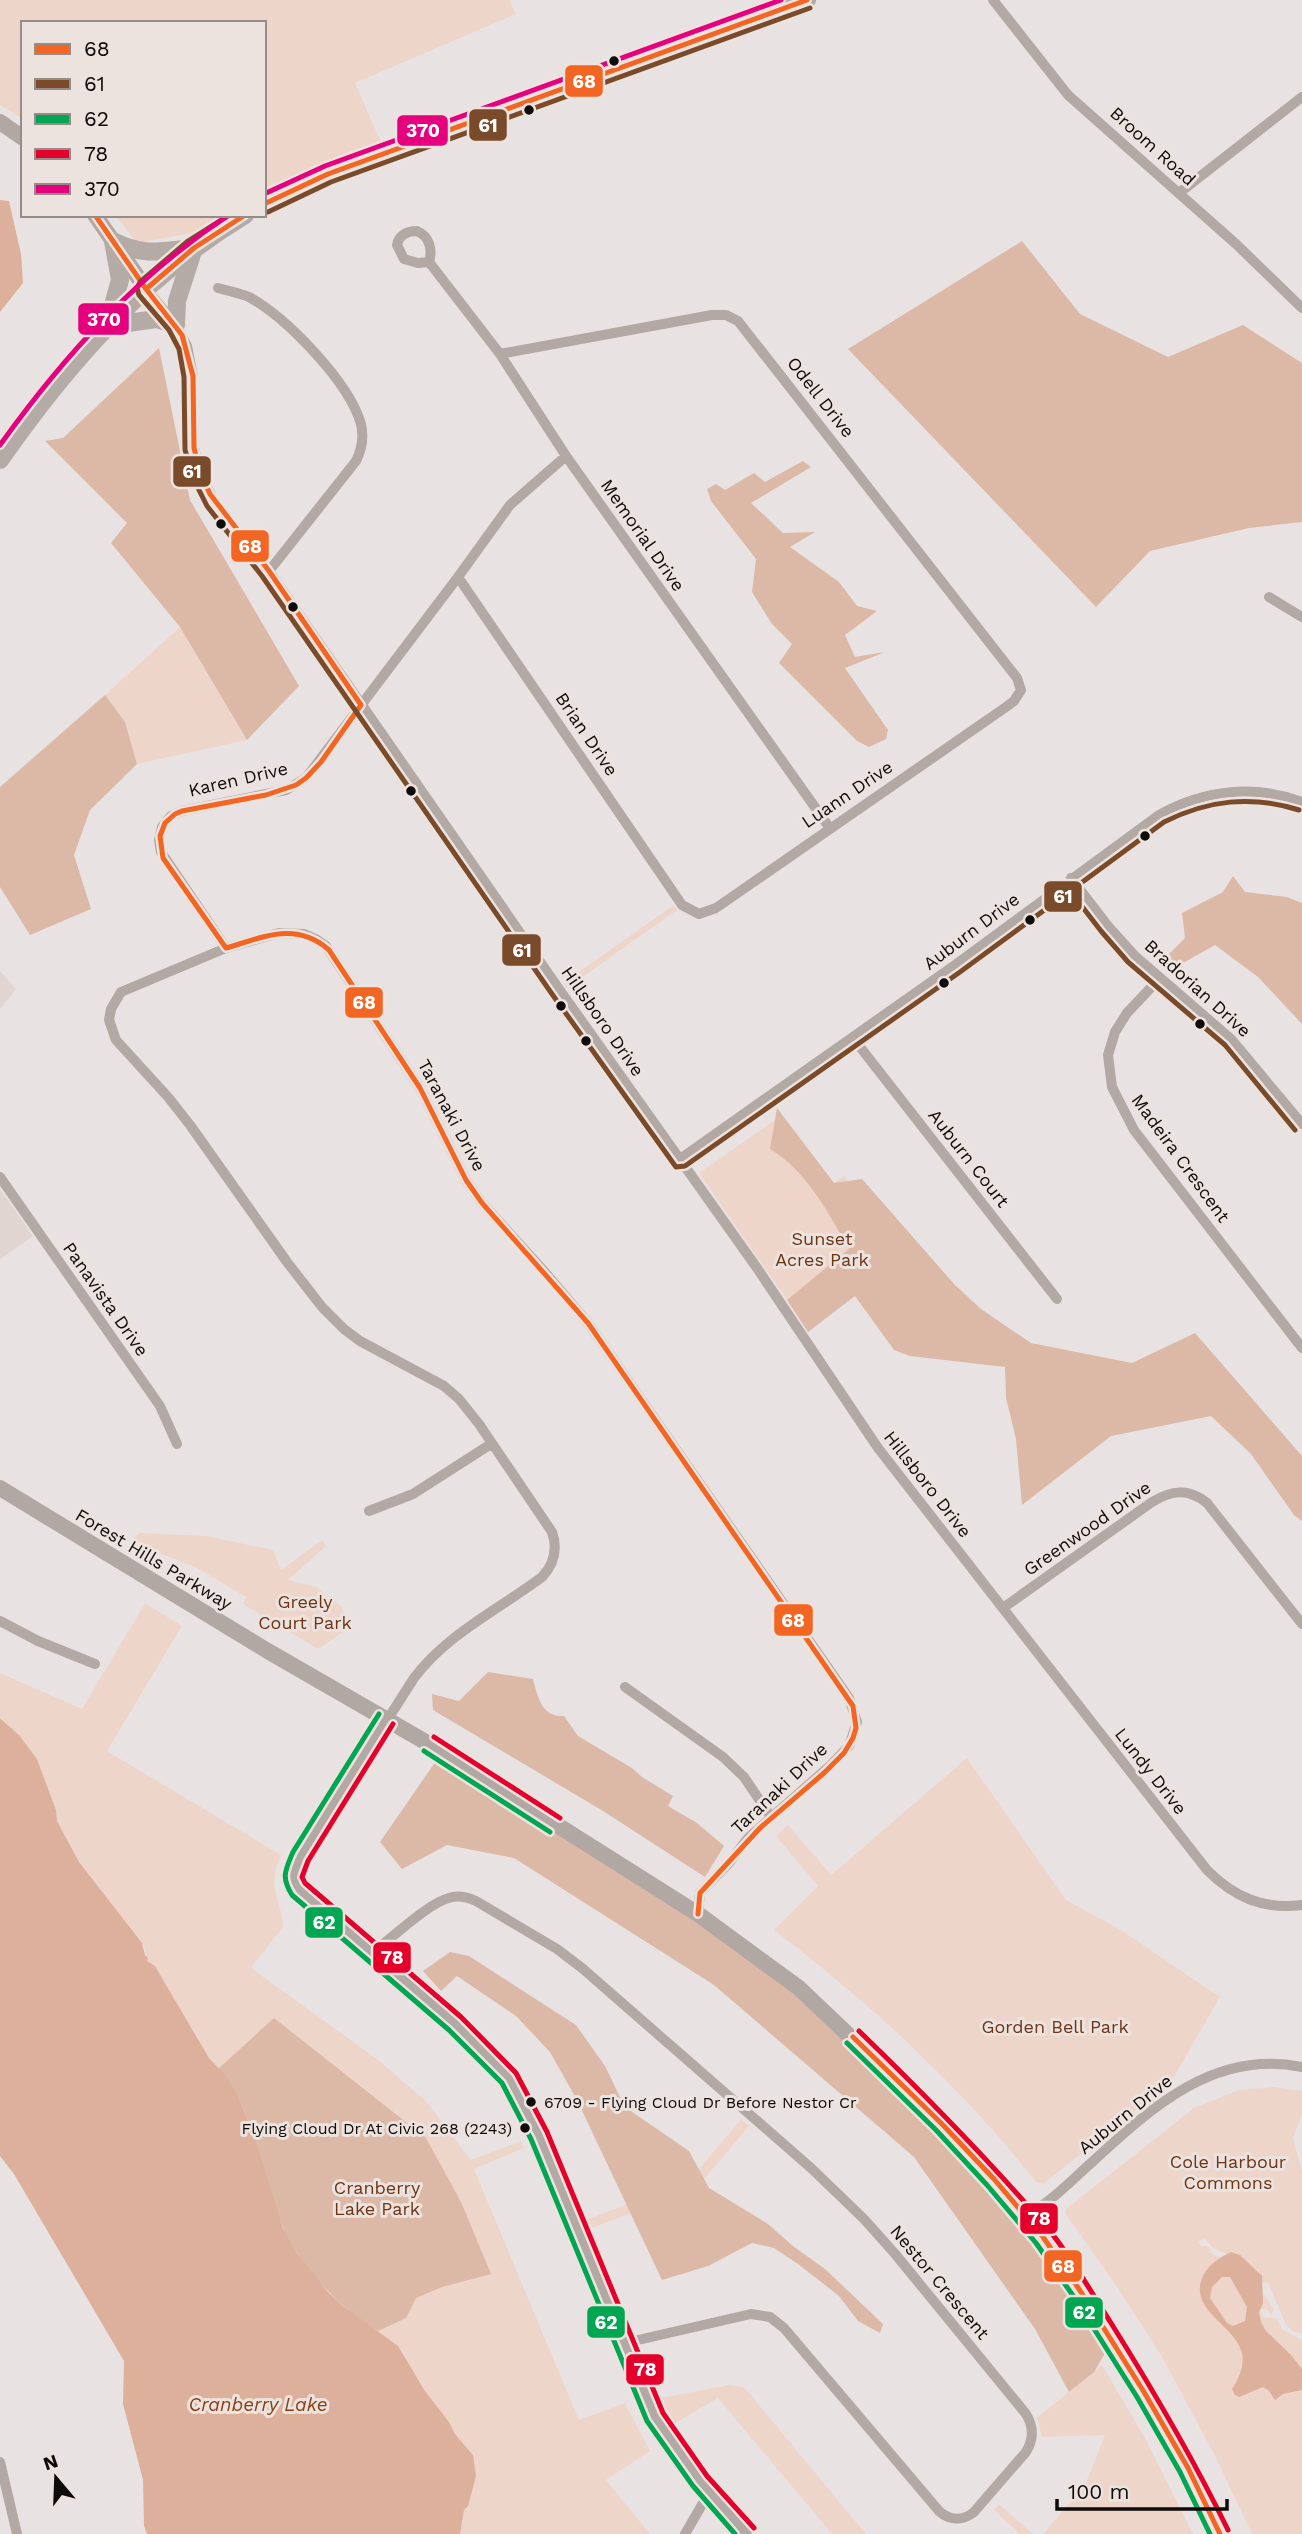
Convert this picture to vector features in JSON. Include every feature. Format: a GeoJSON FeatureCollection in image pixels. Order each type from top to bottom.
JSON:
{"type":"FeatureCollection","features":[{"type":"Feature","properties":{"kind":"main road"},"geometry":{"type":"LineString","coordinates":[[266,203],[328,174],[807,0]]}},
{"type":"Feature","properties":{"kind":"main road"},"geometry":{"type":"LineString","coordinates":[[0,122],[21,137]]}},
{"type":"Feature","properties":{"kind":"main road"},"geometry":{"type":"LineString","coordinates":[[96,217],[146,289]]}},
{"type":"Feature","properties":{"kind":"main road"},"geometry":{"type":"LineString","coordinates":[[0,460],[57,383],[107,326],[194,248],[242,217]]}},
{"type":"Feature","properties":{"kind":"main road"},"geometry":{"type":"LineString","coordinates":[[113,242],[132,251],[151,253],[194,248]]}},
{"type":"Feature","properties":{"kind":"main road"},"geometry":{"type":"LineString","coordinates":[[107,326],[120,280],[113,242]]}},
{"type":"Feature","properties":{"kind":"main road"},"geometry":{"type":"LineString","coordinates":[[107,326],[156,319],[176,325],[177,300],[194,248]]}},
{"type":"Feature","properties":{"kind":"main road","name":"Forest Hills Parkway"},"geometry":{"type":"LineString","coordinates":[[0,1488],[266,1650],[386,1719],[698,1914],[799,1988],[853,2037],[976,2160],[1043,2237],[1144,2392],[1188,2468],[1220,2534]]}},
{"type":"Feature","properties":{"kind":"street","name":"Broom Road"},"geometry":{"type":"LineString","coordinates":[[993,0],[1068,95],[1179,193],[1302,308]]}},
{"type":"Feature","properties":{"kind":"street"},"geometry":{"type":"LineString","coordinates":[[1179,193],[1302,97]]}},
{"type":"Feature","properties":{"kind":"street","name":"Memorial Drive"},"geometry":{"type":"LineString","coordinates":[[429,262],[500,354],[566,456],[829,828]]}},
{"type":"Feature","properties":{"kind":"street"},"geometry":{"type":"LineString","coordinates":[[218,288],[247,296],[267,309],[303,342],[335,376],[362,430],[361,447],[356,461],[269,571]]}},
{"type":"Feature","properties":{"kind":"street","name":"Hillsboro Drive"},"geometry":{"type":"LineString","coordinates":[[146,289],[176,325],[187,346],[191,364],[192,432],[196,456],[214,501],[269,571],[680,1159],[878,1448],[1003,1608]]}},
{"type":"Feature","properties":{"kind":"street","name":"Odell Drive"},"geometry":{"type":"LineString","coordinates":[[500,354],[712,315],[726,316],[738,321],[1017,678],[1020,690]]}},
{"type":"Feature","properties":{"kind":"street","name":"Karen Drive"},"geometry":{"type":"LineString","coordinates":[[226,948],[163,858],[159,840],[162,827],[175,813],[272,793],[298,784],[313,769],[510,505],[566,456]]}},
{"type":"Feature","properties":{"kind":"street","name":"Brian Drive"},"geometry":{"type":"LineString","coordinates":[[458,577],[687,910]]}},
{"type":"Feature","properties":{"kind":"street"},"geometry":{"type":"LineString","coordinates":[[1269,597],[1302,617]]}},
{"type":"Feature","properties":{"kind":"street","name":"Luann Drive"},"geometry":{"type":"LineString","coordinates":[[687,910],[699,914],[716,908],[1006,707],[1014,701],[1020,690]]}},
{"type":"Feature","properties":{"kind":"street","name":"Auburn Drive"},"geometry":{"type":"LineString","coordinates":[[680,1159],[853,1038],[1159,815],[1189,801],[1214,794],[1242,791],[1273,794],[1302,802]]}},
{"type":"Feature","properties":{"kind":"street","name":"Bradorian Drive"},"geometry":{"type":"LineString","coordinates":[[1071,878],[1108,926],[1160,978],[1197,1007],[1231,1039],[1302,1124]]}},
{"type":"Feature","properties":{"kind":"street","name":"Taranaki Drive"},"geometry":{"type":"LineString","coordinates":[[386,1719],[434,1654],[542,1577],[552,1564],[555,1544],[552,1532],[467,1409],[443,1386],[360,1341],[322,1307],[183,1116],[116,1040],[109,1020],[111,1009],[121,992],[226,948],[290,932],[310,936],[329,950],[420,1088],[466,1180],[482,1203],[543,1269],[588,1324],[849,1698],[856,1714],[856,1730],[849,1746],[748,1838],[729,1863],[700,1893],[698,1914]]}},
{"type":"Feature","properties":{"kind":"street","name":"Madeira Crescent"},"geometry":{"type":"LineString","coordinates":[[1160,978],[1127,1013],[1115,1032],[1108,1055],[1112,1087],[1134,1130],[1302,1348]]}},
{"type":"Feature","properties":{"kind":"street","name":"Auburn Court"},"geometry":{"type":"LineString","coordinates":[[853,1038],[1056,1299]]}},
{"type":"Feature","properties":{"kind":"street","name":"Panavista Drive"},"geometry":{"type":"LineString","coordinates":[[0,1177],[159,1406],[177,1444]]}},
{"type":"Feature","properties":{"kind":"street"},"geometry":{"type":"LineString","coordinates":[[369,1511],[413,1494],[491,1444]]}},
{"type":"Feature","properties":{"kind":"street","name":"Greenwood Drive"},"geometry":{"type":"LineString","coordinates":[[1003,1608],[1152,1502],[1177,1491],[1197,1495],[1207,1503],[1302,1625]]}},
{"type":"Feature","properties":{"kind":"street","name":"Lundy Drive"},"geometry":{"type":"LineString","coordinates":[[1003,1608],[1207,1870],[1230,1890],[1256,1903],[1274,1906],[1302,1905]]}},
{"type":"Feature","properties":{"kind":"street"},"geometry":{"type":"LineString","coordinates":[[0,1621],[38,1641],[95,1664]]}},
{"type":"Feature","properties":{"kind":"street"},"geometry":{"type":"LineString","coordinates":[[625,1687],[723,1757],[744,1777],[771,1817]]}},
{"type":"Feature","properties":{"kind":"street"},"geometry":{"type":"LineString","coordinates":[[386,1719],[300,1857],[293,1877],[304,1896],[470,2037],[509,2078],[539,2135],[655,2417],[710,2491],[747,2534]]}},
{"type":"Feature","properties":{"kind":"street","name":"Nestor Crescent"},"geometry":{"type":"LineString","coordinates":[[372,1953],[437,1903],[462,1896],[574,1962],[811,2168],[864,2219],[1026,2414],[1032,2428],[1031,2441],[1026,2452],[974,2512],[964,2518],[952,2519],[939,2511],[782,2325],[770,2316],[751,2314],[625,2343]]}},
{"type":"Feature","properties":{"kind":"street","name":"Auburn Drive"},"geometry":{"type":"LineString","coordinates":[[1024,2217],[1045,2206],[1122,2134],[1192,2083],[1213,2073],[1247,2064],[1276,2063],[1302,2067]]}},
{"type":"Feature","properties":{"kind":"street"},"geometry":{"type":"LineString","coordinates":[[0,2462],[16,2534]]}},
{"type":"Feature","properties":{"kind":"street"},"geometry":{"type":"LineString","coordinates":[[685,2534],[710,2491]]}},
{"type":"Feature","properties":{"kind":"shaded area"},"geometry":{"type":"Polygon","coordinates":[[[0,971],[16,989],[0,1009],[0,971]]]}},
{"type":"Feature","properties":{"kind":"shaded area"},"geometry":{"type":"Polygon","coordinates":[[[0,1189],[33,1236],[0,1259],[0,1189]]]}},
{"type":"Feature","properties":{"kind":"green space"},"geometry":{"type":"Polygon","coordinates":[[[0,0],[509,0],[516,14],[355,83],[385,151],[266,200],[266,21],[21,21],[21,118],[0,105],[0,0]]]}},
{"type":"Feature","properties":{"kind":"green space"},"geometry":{"type":"Polygon","coordinates":[[[117,217],[237,217],[218,228],[137,243],[117,217]]]}},
{"type":"Feature","properties":{"kind":"green space"},"geometry":{"type":"Polygon","coordinates":[[[1022,241],[1080,314],[1168,357],[1243,325],[1302,363],[1302,522],[1249,528],[1150,551],[1096,607],[848,349],[1022,241]]]}},
{"type":"Feature","properties":{"kind":"green space"},"geometry":{"type":"Polygon","coordinates":[[[159,348],[190,500],[299,686],[247,740],[180,627],[111,543],[127,523],[45,441],[63,438],[159,348]]]}},
{"type":"Feature","properties":{"kind":"green space"},"geometry":{"type":"Polygon","coordinates":[[[803,461],[811,467],[751,503],[783,533],[815,532],[790,547],[839,582],[857,606],[877,611],[845,635],[855,657],[885,652],[845,668],[888,730],[886,739],[869,747],[857,741],[779,663],[792,644],[772,624],[752,592],[756,559],[711,501],[707,489],[716,484],[725,490],[754,473],[765,482],[803,461]]]}},
{"type":"Feature","properties":{"kind":"green space"},"geometry":{"type":"Polygon","coordinates":[[[180,627],[247,740],[137,764],[125,722],[105,695],[180,627]]]}},
{"type":"Feature","properties":{"kind":"green space"},"geometry":{"type":"Polygon","coordinates":[[[105,695],[125,722],[137,764],[90,810],[74,855],[91,909],[30,935],[0,887],[0,787],[105,695]]]}},
{"type":"Feature","properties":{"kind":"green space"},"geometry":{"type":"Polygon","coordinates":[[[1233,876],[1245,892],[1287,897],[1302,903],[1302,1024],[1258,977],[1215,945],[1167,972],[1159,964],[1185,938],[1182,913],[1223,892],[1233,876]]]}},
{"type":"Feature","properties":{"kind":"green space"},"geometry":{"type":"Polygon","coordinates":[[[674,905],[677,910],[567,988],[563,983],[674,905]]]}},
{"type":"Feature","properties":{"kind":"green space"},"geometry":{"type":"Polygon","coordinates":[[[777,1108],[834,1183],[862,1179],[955,1285],[981,1309],[1031,1343],[1132,1363],[1195,1333],[1302,1456],[1302,1521],[1294,1515],[1251,1454],[1211,1416],[1111,1436],[1022,1505],[1016,1439],[1006,1398],[1005,1367],[910,1356],[894,1350],[855,1296],[808,1332],[787,1300],[849,1249],[806,1181],[770,1149],[777,1108]]]}},
{"type":"Feature","properties":{"kind":"green space","name":"Sunset Acres Park"},"geometry":{"type":"Polygon","coordinates":[[[775,1120],[834,1183],[844,1176],[904,1264],[787,1300],[699,1173],[775,1120]]]}},
{"type":"Feature","properties":{"kind":"green space","name":"Greely Court Park"},"geometry":{"type":"Polygon","coordinates":[[[139,1533],[207,1536],[273,1550],[281,1570],[322,1540],[326,1546],[288,1580],[316,1587],[341,1606],[350,1627],[318,1649],[243,1604],[246,1597],[195,1567],[130,1542],[139,1533]]]}},
{"type":"Feature","properties":{"kind":"green space","name":"Cranberry Lake Park"},"geometry":{"type":"Polygon","coordinates":[[[145,1603],[182,1626],[107,1751],[281,1855],[275,1885],[283,1927],[251,1968],[377,2059],[425,2100],[471,2160],[521,2141],[524,2148],[474,2169],[579,2420],[625,2403],[650,2451],[606,2480],[650,2534],[460,2534],[473,2455],[425,2391],[396,2344],[375,2331],[226,2076],[209,2058],[155,1966],[147,1961],[145,1948],[79,1862],[57,1821],[56,1810],[37,1759],[19,1735],[0,1717],[0,1673],[82,1709],[145,1603]]]}},
{"type":"Feature","properties":{"kind":"green space"},"geometry":{"type":"Polygon","coordinates":[[[488,1672],[533,1679],[545,1709],[564,1716],[578,1736],[673,1796],[668,1806],[697,1823],[724,1846],[705,1877],[603,1811],[433,1710],[432,1694],[459,1701],[488,1672]]]}},
{"type":"Feature","properties":{"kind":"green space"},"geometry":{"type":"Polygon","coordinates":[[[438,1758],[636,1879],[779,1978],[904,2090],[1069,2285],[1110,2345],[1094,2372],[1069,2392],[1035,2329],[914,2157],[714,1985],[514,1858],[447,1845],[402,1869],[380,1842],[438,1758]]]}},
{"type":"Feature","properties":{"kind":"green space","name":"Gorden Bell Park"},"geometry":{"type":"Polygon","coordinates":[[[967,1758],[1066,1900],[1121,1930],[1220,1997],[1170,2084],[1043,2184],[1036,2182],[977,2113],[913,2048],[845,1987],[774,1930],[818,1886],[776,1836],[788,1825],[831,1875],[967,1758]]]}},
{"type":"Feature","properties":{"kind":"green space"},"geometry":{"type":"Polygon","coordinates":[[[450,1952],[469,1956],[576,2025],[605,2066],[625,2107],[689,2151],[709,2188],[768,2224],[825,2269],[883,2324],[880,2333],[858,2321],[839,2296],[774,2248],[752,2243],[708,2266],[662,2280],[577,2100],[550,2052],[516,2016],[457,1976],[441,1991],[423,1971],[450,1952]]]}},
{"type":"Feature","properties":{"kind":"green space"},"geometry":{"type":"Polygon","coordinates":[[[274,2018],[426,2138],[461,2202],[491,2274],[442,2287],[416,2298],[406,2318],[378,2331],[337,2300],[311,2272],[283,2227],[246,2114],[234,2089],[218,2069],[274,2018]]]}},
{"type":"Feature","properties":{"kind":"green space","name":"Cole Harbour Commons"},"geometry":{"type":"Polygon","coordinates":[[[1274,2087],[1302,2091],[1302,2115],[1293,2138],[1302,2171],[1302,2334],[1286,2325],[1268,2283],[1260,2282],[1224,2253],[1213,2248],[1205,2239],[1197,2241],[1202,2246],[1208,2246],[1213,2255],[1241,2269],[1263,2293],[1274,2310],[1271,2314],[1266,2309],[1260,2309],[1263,2317],[1276,2318],[1283,2330],[1302,2340],[1302,2534],[1252,2534],[1215,2456],[1162,2357],[1065,2213],[1066,2209],[1194,2108],[1239,2090],[1274,2087]]]}},
{"type":"Feature","properties":{"kind":"green space"},"geometry":{"type":"Polygon","coordinates":[[[741,2119],[749,2126],[689,2197],[645,2208],[589,2229],[586,2220],[659,2192],[685,2186],[741,2119]]]}},
{"type":"Feature","properties":{"kind":"green space"},"geometry":{"type":"Polygon","coordinates":[[[1102,2365],[1145,2438],[1193,2534],[1043,2534],[1085,2485],[1105,2435],[1042,2437],[1037,2418],[1102,2365]]]}},
{"type":"Feature","properties":{"kind":"green space"},"geometry":{"type":"Polygon","coordinates":[[[730,2385],[744,2387],[866,2534],[832,2534],[718,2398],[675,2423],[660,2398],[730,2385]]]}},
{"type":"Feature","properties":{"kind":"green space"},"geometry":{"type":"Polygon","coordinates":[[[999,2504],[1033,2534],[1020,2534],[994,2510],[999,2504]]]}},
{"type":"Feature","properties":{"kind":"water"},"geometry":{"type":"Polygon","coordinates":[[[0,200],[9,201],[21,254],[23,283],[0,312],[0,200]]]}},
{"type":"Feature","properties":{"kind":"water","name":"Cranberry Lake"},"geometry":{"type":"Polygon","coordinates":[[[0,1718],[19,1735],[37,1759],[56,1810],[57,1821],[79,1862],[142,1943],[147,1961],[155,1966],[209,2058],[226,2076],[238,2096],[253,2132],[283,2228],[297,2253],[328,2292],[343,2306],[398,2346],[425,2391],[473,2455],[476,2476],[468,2506],[464,2510],[460,2534],[147,2534],[144,2526],[143,2480],[123,2404],[124,2361],[14,2174],[0,2156],[0,1718]]]}},
{"type":"Feature","properties":{"kind":"water"},"geometry":{"type":"Polygon","coordinates":[[[1231,2252],[1240,2255],[1262,2276],[1263,2303],[1259,2312],[1261,2322],[1266,2331],[1302,2369],[1302,2390],[1283,2394],[1275,2400],[1263,2387],[1239,2397],[1235,2395],[1232,2389],[1242,2367],[1242,2353],[1231,2334],[1206,2308],[1200,2288],[1208,2268],[1231,2252]],[[1222,2277],[1212,2287],[1210,2298],[1227,2323],[1233,2326],[1245,2321],[1247,2307],[1230,2277],[1222,2277]]]}},
{"type":"Feature","properties":{"kind":"transit line","name":"370"},"geometry":{"type":"LineString","coordinates":[[266,193],[325,166],[781,0]]}},
{"type":"Feature","properties":{"kind":"transit line","name":"68"},"geometry":{"type":"LineString","coordinates":[[266,203],[328,174],[807,0]]}},
{"type":"Feature","properties":{"kind":"transit line","name":"61"},"geometry":{"type":"LineString","coordinates":[[268,212],[331,182],[810,8]]}},
{"type":"Feature","properties":{"kind":"transit line","name":"68"},"geometry":{"type":"LineString","coordinates":[[96,217],[146,289],[182,335],[193,376],[194,448],[200,472],[210,494],[269,571],[361,705],[321,762],[296,785],[266,795],[175,814],[165,823],[160,836],[163,858],[226,948],[267,936],[292,934],[317,941],[329,950],[420,1088],[466,1180],[482,1203],[588,1323],[853,1706],[856,1728],[844,1753],[760,1828],[700,1893],[698,1914]]}},
{"type":"Feature","properties":{"kind":"transit line","name":"61"},"geometry":{"type":"LineString","coordinates":[[226,217],[188,241],[140,282],[137,288],[139,295],[169,330],[179,349],[184,377],[185,450],[195,482],[207,506],[262,576],[552,994],[676,1167],[685,1166],[960,972],[1164,822],[1197,809],[1230,802],[1264,802],[1299,810]]}},
{"type":"Feature","properties":{"kind":"transit line","name":"370"},"geometry":{"type":"LineString","coordinates":[[0,445],[50,380],[104,320],[163,264],[226,217]]}},
{"type":"Feature","properties":{"kind":"transit line","name":"68"},"geometry":{"type":"LineString","coordinates":[[146,289],[194,248],[242,217]]}},
{"type":"Feature","properties":{"kind":"transit line","name":"61"},"geometry":{"type":"LineString","coordinates":[[1064,883],[1128,962],[1225,1045],[1295,1130]]}},
{"type":"Feature","properties":{"kind":"transit line","name":"62"},"geometry":{"type":"LineString","coordinates":[[379,1714],[293,1852],[285,1874],[286,1883],[292,1895],[449,2030],[502,2083],[531,2139],[647,2421],[693,2486],[735,2534]]}},
{"type":"Feature","properties":{"kind":"transit line","name":"78"},"geometry":{"type":"LineString","coordinates":[[393,1724],[308,1861],[302,1877],[305,1883],[461,2017],[516,2073],[547,2132],[663,2413],[707,2476],[754,2528]]}},
{"type":"Feature","properties":{"kind":"transit line","name":"78"},"geometry":{"type":"LineString","coordinates":[[434,1737],[560,1818]]}},
{"type":"Feature","properties":{"kind":"transit line","name":"62"},"geometry":{"type":"LineString","coordinates":[[424,1751],[550,1832]]}},
{"type":"Feature","properties":{"kind":"transit line","name":"78"},"geometry":{"type":"LineString","coordinates":[[859,2031],[980,2153],[1057,2241],[1127,2348],[1201,2477],[1228,2530]]}},
{"type":"Feature","properties":{"kind":"transit line","name":"68"},"geometry":{"type":"LineString","coordinates":[[853,2037],[942,2124],[994,2179],[1043,2237],[1144,2392],[1188,2468],[1220,2534]]}},
{"type":"Feature","properties":{"kind":"transit line","name":"62"},"geometry":{"type":"LineString","coordinates":[[847,2043],[936,2130],[1036,2243],[1074,2297],[1137,2397],[1180,2472],[1210,2534]]}},
{"type":"Feature","properties":{"kind":"place","name":"6709 - Flying Cloud Dr Before Nestor Cr"},"geometry":{"type":"Point","coordinates":[531,2102]}},
{"type":"Feature","properties":{"kind":"place","name":"Flying Cloud Dr At Civic 268 (2243)"},"geometry":{"type":"Point","coordinates":[525,2128]}}]}
